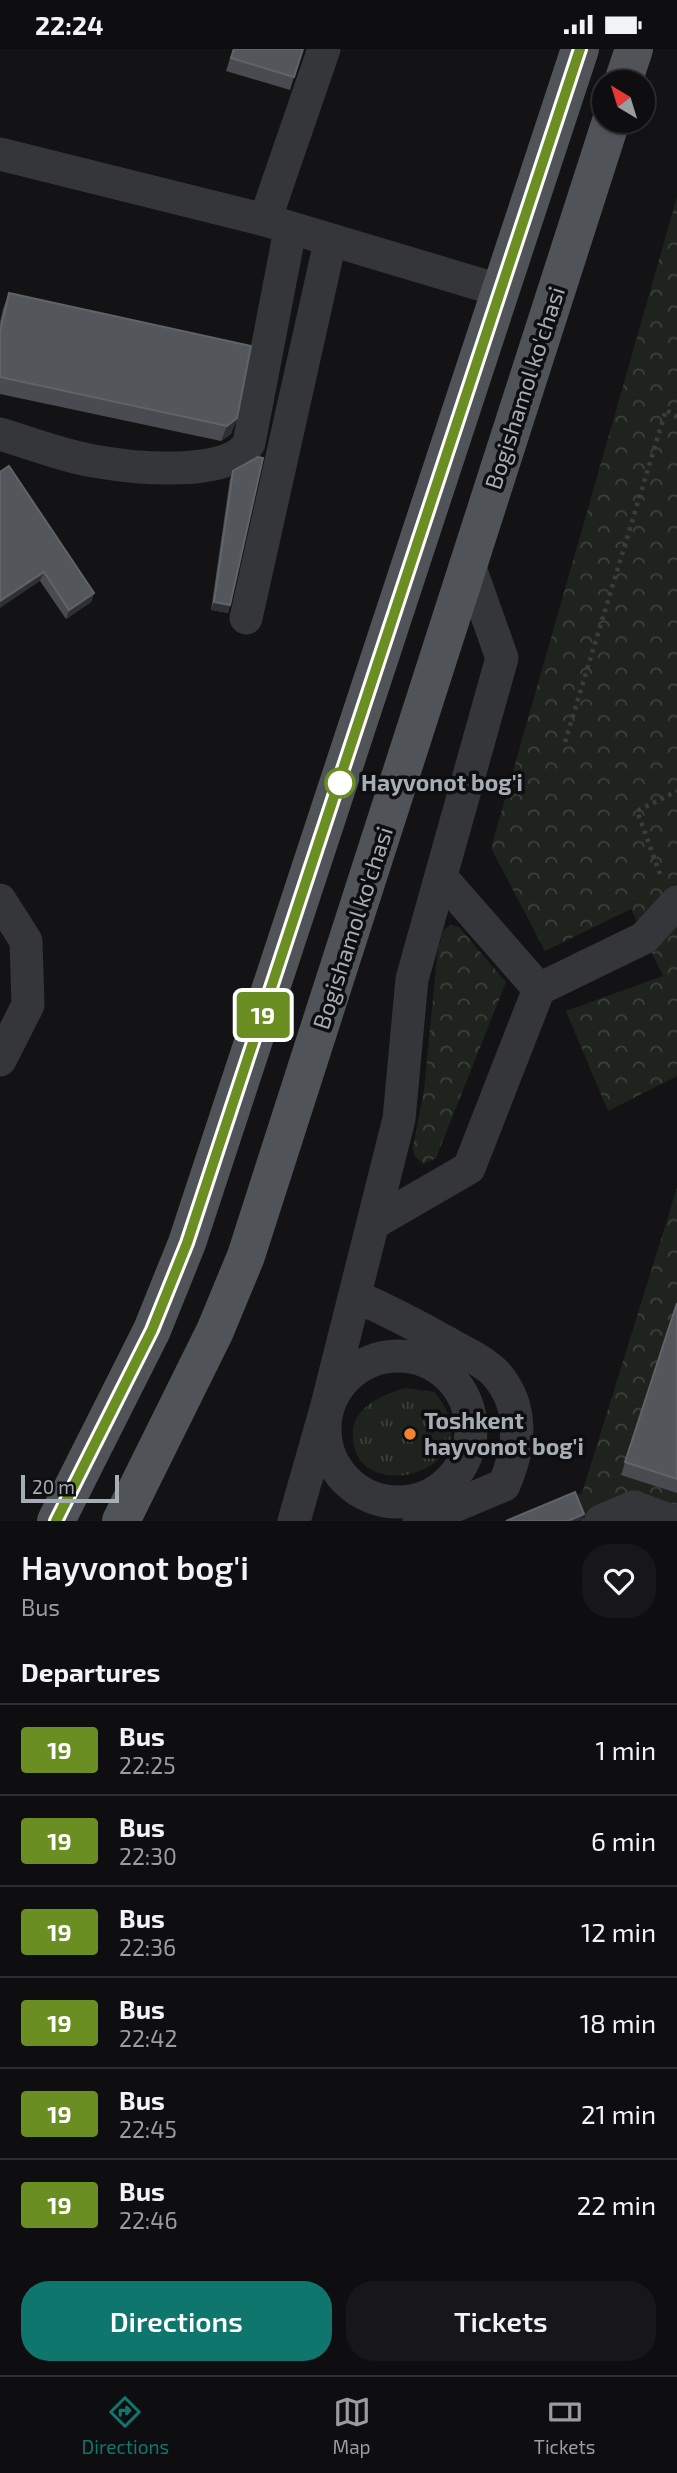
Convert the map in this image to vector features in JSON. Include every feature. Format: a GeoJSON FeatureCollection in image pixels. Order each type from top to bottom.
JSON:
{"type":"FeatureCollection","features":[{"type":"Feature","properties":{"kind":"main road"},"geometry":{"type":"LineString","coordinates":[[57,1521],[152,1330],[191,1231],[580,49]]}},
{"type":"Feature","properties":{"kind":"main road"},"geometry":{"type":"LineString","coordinates":[[628,70],[634,49]]}},
{"type":"Feature","properties":{"kind":"main road","name":"Bogishamol ko'chasi"},"geometry":{"type":"LineString","coordinates":[[121,1521],[215,1331],[246,1257],[607,133]]}},
{"type":"Feature","properties":{"kind":"lane"},"geometry":{"type":"LineString","coordinates":[[0,434],[100,462],[194,468],[226,462],[244,453],[249,443],[277,225],[324,49]]}},
{"type":"Feature","properties":{"kind":"lane"},"geometry":{"type":"LineString","coordinates":[[0,154],[277,225],[502,291]]}},
{"type":"Feature","properties":{"kind":"lane"},"geometry":{"type":"LineString","coordinates":[[246,618],[330,242]]}},
{"type":"Feature","properties":{"kind":"lane"},"geometry":{"type":"LineString","coordinates":[[294,1521],[326,1409],[399,1119],[412,979],[502,658],[469,565]]}},
{"type":"Feature","properties":{"kind":"lane"},"geometry":{"type":"LineString","coordinates":[[441,877],[539,989]]}},
{"type":"Feature","properties":{"kind":"lane"},"geometry":{"type":"LineString","coordinates":[[0,900],[26,941],[28,1005],[0,1060]]}},
{"type":"Feature","properties":{"kind":"lane"},"geometry":{"type":"LineString","coordinates":[[374,1223],[469,1168],[539,989],[644,938],[674,904]]}},
{"type":"Feature","properties":{"kind":"lane"},"geometry":{"type":"LineString","coordinates":[[355,1297],[402,1317],[495,1374],[513,1405],[519,1432],[515,1459],[504,1485],[479,1509],[420,1513],[404,1502],[381,1501],[359,1491],[341,1476],[329,1456],[324,1433],[326,1409],[336,1388],[351,1372],[371,1360],[393,1355],[416,1357],[437,1366],[454,1381],[466,1400],[471,1422],[469,1445],[461,1466],[420,1513]]}},
{"type":"Feature","properties":{"kind":"lane"},"geometry":{"type":"LineString","coordinates":[[461,1466],[479,1509]]}},
{"type":"Feature","properties":{"kind":"lane"},"geometry":{"type":"LineString","coordinates":[[601,1521],[634,1507],[671,1521]]}},
{"type":"Feature","properties":{"kind":"path"},"geometry":{"type":"LineString","coordinates":[[565,742],[666,410],[677,417]]}},
{"type":"Feature","properties":{"kind":"path"},"geometry":{"type":"LineString","coordinates":[[674,904],[638,811],[677,791]]}},
{"type":"Feature","properties":{"kind":"green space"},"geometry":{"type":"Polygon","coordinates":[[[677,197],[677,1076],[608,1111],[566,1011],[663,976],[631,909],[545,951],[491,848],[677,197]]]}},
{"type":"Feature","properties":{"kind":"green space"},"geometry":{"type":"Polygon","coordinates":[[[450,925],[459,927],[506,982],[436,1158],[423,1164],[414,1155],[413,1147],[424,1090],[438,948],[444,930],[450,925]]]}},
{"type":"Feature","properties":{"kind":"green space"},"geometry":{"type":"Polygon","coordinates":[[[677,1188],[677,1521],[516,1521],[582,1493],[677,1188]]]}},
{"type":"Feature","properties":{"kind":"green space"},"geometry":{"type":"Polygon","coordinates":[[[405,1388],[434,1392],[450,1420],[449,1443],[437,1461],[417,1472],[394,1476],[372,1470],[357,1455],[353,1430],[359,1414],[372,1402],[405,1388]]]}},
{"type":"Feature","properties":{"kind":"building"},"geometry":{"type":"Polygon","coordinates":[[[234,49],[303,49],[294,77],[231,58],[234,49]]]}},
{"type":"Feature","properties":{"kind":"building"},"geometry":{"type":"Polygon","coordinates":[[[9,293],[251,346],[237,418],[227,426],[0,377],[0,332],[9,293]]]}},
{"type":"Feature","properties":{"kind":"building"},"geometry":{"type":"Polygon","coordinates":[[[258,457],[263,458],[230,605],[214,602],[233,471],[258,457]]]}},
{"type":"Feature","properties":{"kind":"building"},"geometry":{"type":"Polygon","coordinates":[[[9,466],[94,593],[69,610],[44,572],[0,601],[0,472],[9,466]]]}},
{"type":"Feature","properties":{"kind":"building"},"geometry":{"type":"Polygon","coordinates":[[[677,1303],[677,1479],[625,1462],[677,1303]]]}},
{"type":"Feature","properties":{"kind":"building"},"geometry":{"type":"Polygon","coordinates":[[[575,1492],[584,1514],[568,1521],[506,1521],[575,1492]]]}},
{"type":"Feature","properties":{"kind":"bus line","name":"19"},"geometry":{"type":"LineString","coordinates":[[56,1521],[152,1330],[187,1243],[580,49]]}},
{"type":"Feature","properties":{"kind":"place","name":"Hayvonot bog'i"},"geometry":{"type":"Point","coordinates":[340,783]}},
{"type":"Feature","properties":{"kind":"place","name":"Toshkent hayvonot bog'i"},"geometry":{"type":"Point","coordinates":[410,1434]}}]}
